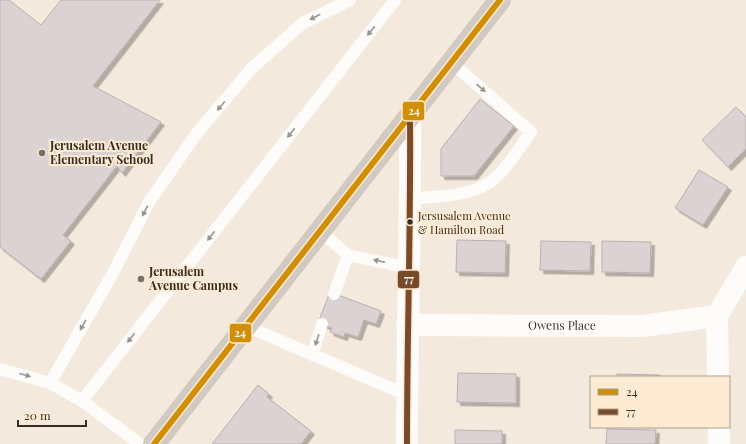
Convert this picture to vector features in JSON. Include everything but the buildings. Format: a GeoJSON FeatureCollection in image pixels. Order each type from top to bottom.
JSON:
{"type":"FeatureCollection","features":[{"type":"Feature","properties":{"kind":"main road"},"geometry":{"type":"LineString","coordinates":[[154,444],[500,0]]}},
{"type":"Feature","properties":{"kind":"street"},"geometry":{"type":"LineString","coordinates":[[407,444],[407,325],[411,199],[410,115]]}},
{"type":"Feature","properties":{"kind":"street"},"geometry":{"type":"LineString","coordinates":[[718,376],[717,316],[746,268]]}},
{"type":"Feature","properties":{"kind":"street","name":"Owens Place"},"geometry":{"type":"LineString","coordinates":[[407,325],[642,326],[717,316]]}},
{"type":"Feature","properties":{"kind":"street"},"geometry":{"type":"LineString","coordinates":[[719,428],[719,444]]}},
{"type":"Feature","properties":{"kind":"lane"},"geometry":{"type":"LineString","coordinates":[[50,383],[113,273],[149,202],[197,133],[252,68],[303,23],[350,0]]}},
{"type":"Feature","properties":{"kind":"lane"},"geometry":{"type":"LineString","coordinates":[[82,401],[395,0]]}},
{"type":"Feature","properties":{"kind":"lane"},"geometry":{"type":"LineString","coordinates":[[411,199],[470,191],[487,184],[501,172],[531,132],[451,62]]}},
{"type":"Feature","properties":{"kind":"lane"},"geometry":{"type":"LineString","coordinates":[[320,231],[348,255],[409,268]]}},
{"type":"Feature","properties":{"kind":"lane"},"geometry":{"type":"LineString","coordinates":[[334,294],[348,255]]}},
{"type":"Feature","properties":{"kind":"lane"},"geometry":{"type":"LineString","coordinates":[[312,355],[322,324]]}},
{"type":"Feature","properties":{"kind":"lane"},"geometry":{"type":"LineString","coordinates":[[246,326],[407,395]]}},
{"type":"Feature","properties":{"kind":"lane"},"geometry":{"type":"LineString","coordinates":[[0,369],[50,383],[82,401],[140,444]]}},
{"type":"Feature","properties":{"kind":"transit line","name":"24"},"geometry":{"type":"LineString","coordinates":[[154,444],[500,0]]}},
{"type":"Feature","properties":{"kind":"transit line","name":"77"},"geometry":{"type":"LineString","coordinates":[[407,444],[410,115]]}},
{"type":"Feature","properties":{"kind":"place","name":"Jerusalem Avenue Elementary School"},"geometry":{"type":"Point","coordinates":[42,153]}},
{"type":"Feature","properties":{"kind":"place","name":"Jersusalem Avenue & Hamilton Road"},"geometry":{"type":"Point","coordinates":[410,222]}},
{"type":"Feature","properties":{"kind":"place","name":"Jerusalem Avenue Campus"},"geometry":{"type":"Point","coordinates":[141,279]}}]}
